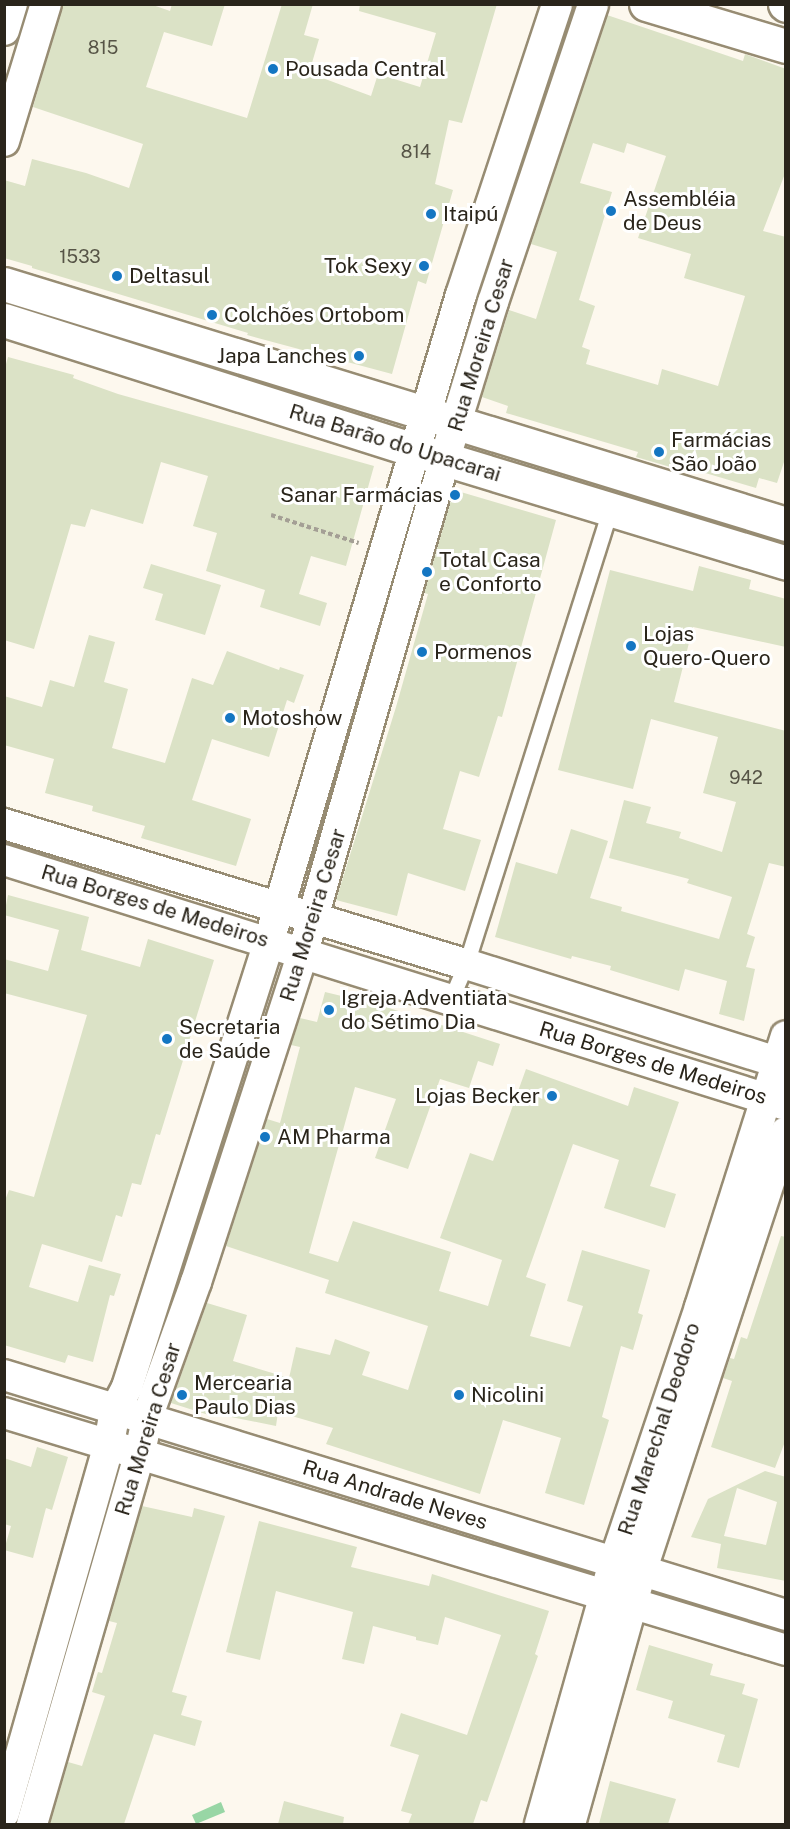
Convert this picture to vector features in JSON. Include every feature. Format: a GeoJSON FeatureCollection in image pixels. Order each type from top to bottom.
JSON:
{"type":"FeatureCollection","features":[{"type":"Feature","properties":{"kind":"street"},"geometry":{"type":"LineString","coordinates":[[4,30],[12,4]]}},
{"type":"Feature","properties":{"kind":"street"},"geometry":{"type":"LineString","coordinates":[[4,141],[46,4]]}},
{"type":"Feature","properties":{"kind":"street","name":"Rua Moreira Cesar"},"geometry":{"type":"LineString","coordinates":[[32,1824],[140,1452],[147,1418],[196,1282],[223,1191],[303,952],[378,697],[430,454],[425,414],[461,295],[557,4]]}},
{"type":"Feature","properties":{"kind":"street","name":"Rua Moreira Cesar"},"geometry":{"type":"LineString","coordinates":[[4,1813],[109,1444],[115,1410],[127,1387],[269,941],[385,550],[430,454],[456,424],[493,302],[593,4]]}},
{"type":"Feature","properties":{"kind":"street"},"geometry":{"type":"LineString","coordinates":[[646,4],[729,16],[786,46]]}},
{"type":"Feature","properties":{"kind":"street"},"geometry":{"type":"LineString","coordinates":[[528,93],[560,104]]}},
{"type":"Feature","properties":{"kind":"street","name":"Rua Barão do Upacarai"},"geometry":{"type":"LineString","coordinates":[[4,284],[786,524]]}},
{"type":"Feature","properties":{"kind":"street"},"geometry":{"type":"LineString","coordinates":[[461,295],[493,302]]}},
{"type":"Feature","properties":{"kind":"street","name":"Rua Barão do Upacarai"},"geometry":{"type":"LineString","coordinates":[[4,320],[786,563]]}},
{"type":"Feature","properties":{"kind":"street"},"geometry":{"type":"LineString","coordinates":[[345,687],[378,697]]}},
{"type":"Feature","properties":{"kind":"street","name":"Rua Borges de Medeiros"},"geometry":{"type":"LineString","coordinates":[[4,824],[657,1024],[783,1055]]}},
{"type":"Feature","properties":{"kind":"street","name":"Rua Borges de Medeiros"},"geometry":{"type":"LineString","coordinates":[[4,860],[776,1101]]}},
{"type":"Feature","properties":{"kind":"street"},"geometry":{"type":"LineString","coordinates":[[153,906],[164,872]]}},
{"type":"Feature","properties":{"kind":"street"},"geometry":{"type":"LineString","coordinates":[[641,1060],[657,1024]]}},
{"type":"Feature","properties":{"kind":"street","name":"Rua Marechal Deodoro"},"geometry":{"type":"LineString","coordinates":[[570,1824],[628,1567],[713,1312],[776,1101],[783,1055]]}},
{"type":"Feature","properties":{"kind":"street","name":"Rua Marechal Deodoro"},"geometry":{"type":"LineString","coordinates":[[713,1312],[786,1132]]}},
{"type":"Feature","properties":{"kind":"street"},"geometry":{"type":"LineString","coordinates":[[191,1182],[223,1191]]}},
{"type":"Feature","properties":{"kind":"street","name":"Rua Andrade Neves"},"geometry":{"type":"LineString","coordinates":[[4,1375],[777,1612]]}},
{"type":"Feature","properties":{"kind":"street","name":"Rua Andrade Neves"},"geometry":{"type":"LineString","coordinates":[[4,1413],[267,1490],[774,1646]]}},
{"type":"Feature","properties":{"kind":"street"},"geometry":{"type":"LineString","coordinates":[[267,1490],[274,1458]]}},
{"type":"Feature","properties":{"kind":"street"},"geometry":{"type":"LineString","coordinates":[[73,1571],[103,1580]]}},
{"type":"Feature","properties":{"kind":"street","name":"Rua Marechal Deodoro"},"geometry":{"type":"LineString","coordinates":[[540,1824],[620,1599]]}},
{"type":"Feature","properties":{"kind":"street"},"geometry":{"type":"LineString","coordinates":[[774,1646],[777,1612]]}},
{"type":"Feature","properties":{"kind":"lane"},"geometry":{"type":"LineString","coordinates":[[451,999],[466,964],[610,509]]}},
{"type":"Feature","properties":{"kind":"path"},"geometry":{"type":"LineString","coordinates":[[271,515],[385,550]]}},
{"type":"Feature","properties":{"kind":"shaded area"},"geometry":{"type":"Polygon","coordinates":[[[221,1802],[225,1812],[196,1824],[192,1815],[221,1802]]]}},
{"type":"Feature","properties":{"kind":"building"},"geometry":{"type":"Polygon","coordinates":[[[63,4],[150,4],[170,11],[172,4],[225,4],[212,46],[164,32],[146,87],[247,118],[282,4],[313,4],[304,35],[319,39],[309,73],[371,96],[378,74],[420,87],[436,33],[359,11],[360,4],[497,4],[462,123],[449,120],[435,184],[453,190],[426,284],[418,281],[392,374],[247,335],[248,333],[4,258],[4,180],[25,186],[32,159],[86,173],[129,188],[143,144],[33,107],[63,4]]]}},
{"type":"Feature","properties":{"kind":"building"},"geometry":{"type":"Polygon","coordinates":[[[607,15],[743,61],[745,54],[786,69],[786,171],[763,231],[786,237],[786,456],[777,483],[759,478],[756,488],[685,467],[684,471],[636,457],[638,452],[506,413],[508,406],[482,397],[509,310],[536,319],[557,252],[531,244],[607,15]],[[593,143],[580,183],[612,192],[579,300],[595,306],[582,347],[590,350],[586,364],[658,385],[662,369],[718,386],[745,296],[684,278],[691,254],[638,238],[666,156],[627,143],[624,153],[593,143]]]}},
{"type":"Feature","properties":{"kind":"building"},"geometry":{"type":"Polygon","coordinates":[[[8,357],[74,375],[73,378],[118,394],[374,466],[346,566],[311,556],[299,594],[327,603],[320,626],[260,607],[265,590],[206,571],[217,533],[193,526],[208,476],[161,462],[143,524],[91,509],[85,527],[71,524],[34,649],[4,640],[4,371],[8,357]]]}},
{"type":"Feature","properties":{"kind":"building"},"geometry":{"type":"Polygon","coordinates":[[[454,490],[556,520],[502,717],[498,716],[479,777],[460,771],[443,829],[481,840],[465,891],[408,873],[397,916],[336,900],[396,707],[428,594],[424,593],[454,490]]]}},
{"type":"Feature","properties":{"kind":"building"},"geometry":{"type":"Polygon","coordinates":[[[151,564],[221,585],[205,635],[155,620],[163,594],[143,588],[151,564]]]}},
{"type":"Feature","properties":{"kind":"building"},"geometry":{"type":"Polygon","coordinates":[[[699,566],[751,580],[749,589],[786,599],[786,647],[693,627],[674,702],[786,731],[786,867],[769,863],[747,934],[755,937],[746,967],[755,969],[744,1021],[719,1014],[727,981],[685,969],[679,991],[610,970],[611,966],[572,956],[571,959],[495,937],[516,862],[557,874],[571,829],[608,841],[590,898],[622,907],[621,911],[719,939],[732,897],[687,883],[689,879],[609,858],[624,800],[651,807],[646,823],[681,832],[679,838],[722,852],[736,802],[703,793],[718,737],[651,719],[633,789],[558,770],[610,570],[693,591],[699,566]]]}},
{"type":"Feature","properties":{"kind":"building"},"geometry":{"type":"Polygon","coordinates":[[[89,635],[115,642],[104,682],[128,689],[112,748],[165,763],[192,678],[213,685],[227,651],[279,670],[280,667],[304,675],[294,703],[287,700],[269,757],[212,739],[192,800],[251,819],[236,866],[141,838],[145,826],[92,811],[93,806],[45,793],[54,759],[4,745],[4,696],[42,707],[50,680],[74,687],[89,635]]]}},
{"type":"Feature","properties":{"kind":"building"},"geometry":{"type":"Polygon","coordinates":[[[8,895],[89,917],[81,950],[140,967],[148,939],[214,960],[160,1135],[156,1134],[141,1185],[132,1183],[122,1217],[116,1215],[102,1262],[42,1244],[29,1287],[78,1302],[89,1265],[121,1274],[114,1296],[110,1295],[93,1362],[68,1355],[65,1363],[4,1345],[4,1203],[9,1190],[34,1197],[87,1015],[4,993],[4,959],[48,971],[59,930],[4,915],[8,895]]]}},
{"type":"Feature","properties":{"kind":"building"},"geometry":{"type":"Polygon","coordinates":[[[325,992],[383,1006],[500,1044],[493,1066],[478,1061],[469,1088],[440,1079],[408,1169],[375,1158],[396,1099],[355,1087],[309,1253],[338,1262],[353,1221],[451,1252],[439,1291],[488,1306],[502,1260],[440,1238],[470,1153],[493,1161],[526,1069],[628,1106],[634,1087],[679,1102],[650,1186],[676,1194],[665,1228],[604,1208],[619,1160],[573,1144],[526,1277],[546,1284],[530,1336],[570,1347],[583,1306],[567,1301],[582,1250],[650,1270],[638,1313],[643,1315],[633,1350],[621,1346],[602,1417],[609,1420],[584,1505],[545,1493],[561,1438],[503,1420],[480,1494],[326,1444],[333,1428],[278,1412],[276,1426],[216,1414],[215,1417],[171,1403],[207,1303],[247,1315],[233,1361],[289,1378],[296,1347],[330,1355],[335,1339],[370,1352],[362,1375],[408,1390],[428,1326],[325,1293],[329,1280],[226,1246],[267,1119],[280,1123],[300,1047],[291,1045],[300,1018],[317,1022],[325,992]]]}},
{"type":"Feature","properties":{"kind":"building"},"geometry":{"type":"Polygon","coordinates":[[[781,1236],[786,1237],[786,1439],[775,1468],[711,1447],[732,1381],[723,1378],[730,1358],[734,1359],[741,1337],[747,1339],[781,1236]]]}},
{"type":"Feature","properties":{"kind":"building"},"geometry":{"type":"Polygon","coordinates":[[[37,1447],[68,1457],[52,1510],[46,1508],[33,1558],[4,1550],[11,1526],[4,1524],[4,1458],[31,1467],[37,1447]]]}},
{"type":"Feature","properties":{"kind":"building"},"geometry":{"type":"Polygon","coordinates":[[[765,1471],[786,1477],[786,1581],[717,1568],[721,1544],[691,1537],[708,1499],[765,1471]],[[737,1488],[724,1536],[766,1545],[777,1502],[737,1488]]]}},
{"type":"Feature","properties":{"kind":"building"},"geometry":{"type":"Polygon","coordinates":[[[142,1506],[192,1517],[194,1508],[225,1516],[172,1692],[187,1696],[181,1715],[202,1721],[195,1746],[154,1734],[124,1824],[50,1824],[68,1762],[82,1766],[105,1696],[92,1692],[98,1672],[102,1673],[117,1623],[109,1621],[142,1506]]]}},
{"type":"Feature","properties":{"kind":"building"},"geometry":{"type":"Polygon","coordinates":[[[259,1521],[357,1547],[351,1567],[429,1586],[432,1574],[549,1611],[535,1654],[538,1656],[487,1802],[481,1800],[473,1824],[408,1824],[412,1814],[401,1811],[419,1755],[390,1746],[401,1713],[467,1735],[501,1635],[445,1617],[438,1645],[373,1626],[364,1664],[342,1659],[353,1612],[276,1591],[260,1660],[226,1652],[259,1521]]]}},
{"type":"Feature","properties":{"kind":"building"},"geometry":{"type":"Polygon","coordinates":[[[649,1645],[713,1664],[710,1675],[745,1684],[742,1694],[758,1699],[739,1768],[717,1762],[725,1735],[668,1718],[673,1701],[636,1690],[649,1645]]]}},
{"type":"Feature","properties":{"kind":"building"},"geometry":{"type":"Polygon","coordinates":[[[610,1781],[676,1799],[668,1824],[599,1824],[610,1781]]]}},
{"type":"Feature","properties":{"kind":"building"},"geometry":{"type":"Polygon","coordinates":[[[284,1801],[344,1817],[343,1824],[278,1824],[284,1801]]]}},
{"type":"Feature","properties":{"kind":"place","name":"Pousada Central"},"geometry":{"type":"Point","coordinates":[273,69]}},
{"type":"Feature","properties":{"kind":"place","name":"Assembléia de Deus"},"geometry":{"type":"Point","coordinates":[611,211]}},
{"type":"Feature","properties":{"kind":"place","name":"Itaipú"},"geometry":{"type":"Point","coordinates":[431,214]}},
{"type":"Feature","properties":{"kind":"place","name":"Tok Sexy"},"geometry":{"type":"Point","coordinates":[424,266]}},
{"type":"Feature","properties":{"kind":"place","name":"Deltasul"},"geometry":{"type":"Point","coordinates":[117,276]}},
{"type":"Feature","properties":{"kind":"place","name":"Colchões Ortobom"},"geometry":{"type":"Point","coordinates":[212,315]}},
{"type":"Feature","properties":{"kind":"place","name":"Japa Lanches"},"geometry":{"type":"Point","coordinates":[359,356]}},
{"type":"Feature","properties":{"kind":"place","name":"Farmácias São João"},"geometry":{"type":"Point","coordinates":[659,452]}},
{"type":"Feature","properties":{"kind":"place","name":"Sanar Farmácias"},"geometry":{"type":"Point","coordinates":[455,495]}},
{"type":"Feature","properties":{"kind":"place","name":"Total Casa e Conforto"},"geometry":{"type":"Point","coordinates":[427,572]}},
{"type":"Feature","properties":{"kind":"place","name":"Lojas Quero-Quero"},"geometry":{"type":"Point","coordinates":[631,646]}},
{"type":"Feature","properties":{"kind":"place","name":"Pormenos"},"geometry":{"type":"Point","coordinates":[422,652]}},
{"type":"Feature","properties":{"kind":"place","name":"Motoshow"},"geometry":{"type":"Point","coordinates":[230,718]}},
{"type":"Feature","properties":{"kind":"place","name":"Igreja Adventiata do Sétimo Dia"},"geometry":{"type":"Point","coordinates":[329,1010]}},
{"type":"Feature","properties":{"kind":"place","name":"Secretaria de Saúde"},"geometry":{"type":"Point","coordinates":[167,1039]}},
{"type":"Feature","properties":{"kind":"place","name":"Lojas Becker"},"geometry":{"type":"Point","coordinates":[552,1096]}},
{"type":"Feature","properties":{"kind":"place","name":"AM Pharma"},"geometry":{"type":"Point","coordinates":[265,1137]}},
{"type":"Feature","properties":{"kind":"place","name":"Mercearia Paulo Dias"},"geometry":{"type":"Point","coordinates":[182,1395]}},
{"type":"Feature","properties":{"kind":"place","name":"Nicolini"},"geometry":{"type":"Point","coordinates":[459,1395]}}]}
